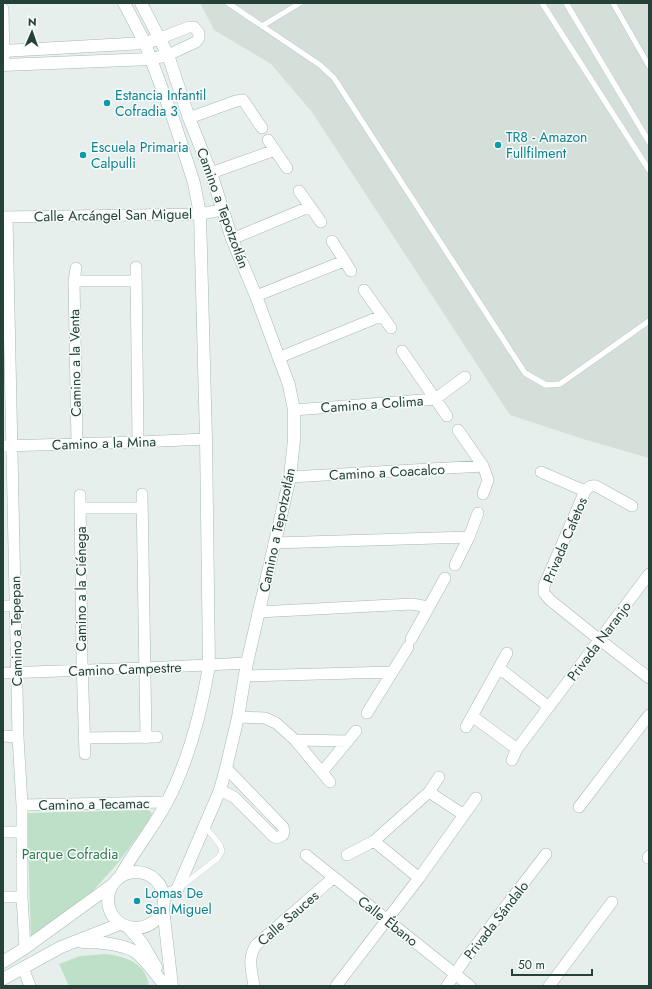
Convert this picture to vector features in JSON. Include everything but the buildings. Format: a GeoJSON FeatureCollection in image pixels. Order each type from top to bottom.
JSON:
{"type":"FeatureCollection","features":[{"type":"Feature","properties":{"kind":"main road","name":"Camino a Tepotzotlán"},"geometry":{"type":"LineString","coordinates":[[116,881],[166,802],[179,776],[192,740],[203,700],[209,666],[206,439],[200,214],[192,176],[175,124],[151,59],[124,3]]}},
{"type":"Feature","properties":{"kind":"main road","name":"Camino a Tepotzotlán"},"geometry":{"type":"LineString","coordinates":[[141,3],[158,39],[168,55],[211,173],[232,239],[256,296],[289,385],[294,410],[294,440],[290,477],[258,612],[244,676],[238,717],[226,768],[220,790],[177,890]]}},
{"type":"Feature","properties":{"kind":"main road"},"geometry":{"type":"LineString","coordinates":[[4,51],[144,43],[158,39]]}},
{"type":"Feature","properties":{"kind":"main road"},"geometry":{"type":"LineString","coordinates":[[3,65],[151,59],[168,55]]}},
{"type":"Feature","properties":{"kind":"main road"},"geometry":{"type":"LineString","coordinates":[[3,962],[25,948],[116,881],[129,873],[138,872],[147,874],[161,887],[172,986]]}},
{"type":"Feature","properties":{"kind":"main road"},"geometry":{"type":"LineString","coordinates":[[116,881],[108,893],[107,901],[109,910],[113,918],[142,943],[166,986]]}},
{"type":"Feature","properties":{"kind":"main road"},"geometry":{"type":"LineString","coordinates":[[3,979],[61,947],[124,926],[137,928],[149,924],[159,916],[163,902],[177,890]]}},
{"type":"Feature","properties":{"kind":"main road"},"geometry":{"type":"LineString","coordinates":[[75,942],[100,942],[117,945],[134,952],[147,964],[166,986]]}},
{"type":"Feature","properties":{"kind":"street"},"geometry":{"type":"LineString","coordinates":[[3,9],[3,65]]}},
{"type":"Feature","properties":{"kind":"street"},"geometry":{"type":"LineString","coordinates":[[158,39],[189,27],[194,27],[197,30],[199,38],[196,42],[168,55]]}},
{"type":"Feature","properties":{"kind":"street"},"geometry":{"type":"LineString","coordinates":[[190,118],[236,101],[243,100],[262,128]]}},
{"type":"Feature","properties":{"kind":"street"},"geometry":{"type":"LineString","coordinates":[[268,140],[287,168]]}},
{"type":"Feature","properties":{"kind":"street"},"geometry":{"type":"LineString","coordinates":[[211,173],[275,150]]}},
{"type":"Feature","properties":{"kind":"street"},"geometry":{"type":"LineString","coordinates":[[299,191],[321,222]]}},
{"type":"Feature","properties":{"kind":"street"},"geometry":{"type":"LineString","coordinates":[[232,239],[309,207]]}},
{"type":"Feature","properties":{"kind":"street","name":"Calle Arcángel San Miguel"},"geometry":{"type":"LineString","coordinates":[[5,217],[200,214],[222,210]]}},
{"type":"Feature","properties":{"kind":"street","name":"Camino a Tepepan"},"geometry":{"type":"LineString","coordinates":[[5,217],[8,514],[16,606],[18,737],[22,805],[22,897],[25,948]]}},
{"type":"Feature","properties":{"kind":"street"},"geometry":{"type":"LineString","coordinates":[[332,241],[351,271]]}},
{"type":"Feature","properties":{"kind":"street"},"geometry":{"type":"LineString","coordinates":[[256,296],[344,261]]}},
{"type":"Feature","properties":{"kind":"street"},"geometry":{"type":"LineString","coordinates":[[136,267],[138,442]]}},
{"type":"Feature","properties":{"kind":"street","name":"Camino a la Venta"},"geometry":{"type":"LineString","coordinates":[[76,268],[74,281],[77,444]]}},
{"type":"Feature","properties":{"kind":"street"},"geometry":{"type":"LineString","coordinates":[[74,281],[136,281]]}},
{"type":"Feature","properties":{"kind":"street"},"geometry":{"type":"LineString","coordinates":[[364,290],[381,316],[391,328]]}},
{"type":"Feature","properties":{"kind":"street"},"geometry":{"type":"LineString","coordinates":[[278,358],[381,316]]}},
{"type":"Feature","properties":{"kind":"street"},"geometry":{"type":"LineString","coordinates":[[402,351],[447,416]]}},
{"type":"Feature","properties":{"kind":"street","name":"Camino a Colima"},"geometry":{"type":"LineString","coordinates":[[294,410],[436,399],[465,377]]}},
{"type":"Feature","properties":{"kind":"street"},"geometry":{"type":"LineString","coordinates":[[458,430],[483,466],[488,480],[483,494]]}},
{"type":"Feature","properties":{"kind":"street","name":"Camino a la Mina"},"geometry":{"type":"LineString","coordinates":[[8,446],[206,439]]}},
{"type":"Feature","properties":{"kind":"street","name":"Camino a Coacalco"},"geometry":{"type":"LineString","coordinates":[[290,477],[483,466]]}},
{"type":"Feature","properties":{"kind":"street"},"geometry":{"type":"LineString","coordinates":[[541,472],[587,489],[592,486],[596,486],[632,506]]}},
{"type":"Feature","properties":{"kind":"street","name":"Privada Cafetos"},"geometry":{"type":"LineString","coordinates":[[587,489],[544,586],[544,593],[550,600],[599,640]]}},
{"type":"Feature","properties":{"kind":"street"},"geometry":{"type":"LineString","coordinates":[[142,494],[146,738]]}},
{"type":"Feature","properties":{"kind":"street","name":"Camino a la Ciénega"},"geometry":{"type":"LineString","coordinates":[[80,495],[85,754]]}},
{"type":"Feature","properties":{"kind":"street","name":"Camino a la Ciénega"},"geometry":{"type":"LineString","coordinates":[[81,508],[142,508]]}},
{"type":"Feature","properties":{"kind":"street"},"geometry":{"type":"LineString","coordinates":[[455,565],[469,537],[478,514]]}},
{"type":"Feature","properties":{"kind":"street"},"geometry":{"type":"LineString","coordinates":[[274,543],[469,537]]}},
{"type":"Feature","properties":{"kind":"street","name":"Privada Naranjo"},"geometry":{"type":"LineString","coordinates":[[512,760],[517,749],[649,574]]}},
{"type":"Feature","properties":{"kind":"street"},"geometry":{"type":"LineString","coordinates":[[367,713],[409,643],[445,578]]}},
{"type":"Feature","properties":{"kind":"street"},"geometry":{"type":"LineString","coordinates":[[258,612],[412,604],[428,607]]}},
{"type":"Feature","properties":{"kind":"street"},"geometry":{"type":"LineString","coordinates":[[3,606],[16,606]]}},
{"type":"Feature","properties":{"kind":"street"},"geometry":{"type":"LineString","coordinates":[[599,640],[649,678]]}},
{"type":"Feature","properties":{"kind":"street"},"geometry":{"type":"LineString","coordinates":[[466,727],[507,653]]}},
{"type":"Feature","properties":{"kind":"street","name":"Camino Campestre"},"geometry":{"type":"LineString","coordinates":[[3,673],[209,666],[247,663]]}},
{"type":"Feature","properties":{"kind":"street"},"geometry":{"type":"LineString","coordinates":[[499,668],[549,707]]}},
{"type":"Feature","properties":{"kind":"street"},"geometry":{"type":"LineString","coordinates":[[244,676],[392,672]]}},
{"type":"Feature","properties":{"kind":"street"},"geometry":{"type":"LineString","coordinates":[[579,807],[649,715]]}},
{"type":"Feature","properties":{"kind":"street"},"geometry":{"type":"LineString","coordinates":[[472,716],[517,749]]}},
{"type":"Feature","properties":{"kind":"street"},"geometry":{"type":"LineString","coordinates":[[238,717],[265,718],[272,720],[295,740],[330,782]]}},
{"type":"Feature","properties":{"kind":"street"},"geometry":{"type":"LineString","coordinates":[[322,772],[356,731]]}},
{"type":"Feature","properties":{"kind":"street"},"geometry":{"type":"LineString","coordinates":[[3,736],[18,737]]}},
{"type":"Feature","properties":{"kind":"street"},"geometry":{"type":"LineString","coordinates":[[84,738],[157,737]]}},
{"type":"Feature","properties":{"kind":"street"},"geometry":{"type":"LineString","coordinates":[[295,740],[348,741]]}},
{"type":"Feature","properties":{"kind":"street"},"geometry":{"type":"LineString","coordinates":[[220,790],[234,797],[273,836],[277,838],[283,835],[283,827],[226,768]]}},
{"type":"Feature","properties":{"kind":"street"},"geometry":{"type":"LineString","coordinates":[[347,855],[374,841],[429,792],[439,777]]}},
{"type":"Feature","properties":{"kind":"street"},"geometry":{"type":"LineString","coordinates":[[429,792],[464,815]]}},
{"type":"Feature","properties":{"kind":"street"},"geometry":{"type":"LineString","coordinates":[[336,986],[419,878],[476,798]]}},
{"type":"Feature","properties":{"kind":"street","name":"Camino a Tecamac"},"geometry":{"type":"LineString","coordinates":[[22,805],[166,802]]}},
{"type":"Feature","properties":{"kind":"street"},"geometry":{"type":"LineString","coordinates":[[3,832],[21,832]]}},
{"type":"Feature","properties":{"kind":"street"},"geometry":{"type":"LineString","coordinates":[[374,841],[419,878]]}},
{"type":"Feature","properties":{"kind":"street","name":"Privada Sándalo"},"geometry":{"type":"LineString","coordinates":[[447,986],[463,962],[546,854]]}},
{"type":"Feature","properties":{"kind":"street","name":"Calle Ébano"},"geometry":{"type":"LineString","coordinates":[[306,855],[470,986]]}},
{"type":"Feature","properties":{"kind":"street","name":"Calle Sauces"},"geometry":{"type":"LineString","coordinates":[[254,986],[250,960],[252,951],[256,945],[333,878]]}},
{"type":"Feature","properties":{"kind":"street"},"geometry":{"type":"LineString","coordinates":[[3,897],[22,897]]}},
{"type":"Feature","properties":{"kind":"street"},"geometry":{"type":"LineString","coordinates":[[549,986],[612,902]]}},
{"type":"Feature","properties":{"kind":"street"},"geometry":{"type":"LineString","coordinates":[[23,968],[30,986]]}},
{"type":"Feature","properties":{"kind":"lane"},"geometry":{"type":"LineString","coordinates":[[228,3],[320,65],[334,78],[525,373],[546,385],[560,384],[649,322]]}},
{"type":"Feature","properties":{"kind":"lane"},"geometry":{"type":"LineString","coordinates":[[262,26],[300,3]]}},
{"type":"Feature","properties":{"kind":"lane"},"geometry":{"type":"LineString","coordinates":[[542,3],[649,170]]}},
{"type":"Feature","properties":{"kind":"lane"},"geometry":{"type":"LineString","coordinates":[[566,3],[649,142]]}},
{"type":"Feature","properties":{"kind":"lane"},"geometry":{"type":"LineString","coordinates":[[613,3],[649,66]]}},
{"type":"Feature","properties":{"kind":"lane"},"geometry":{"type":"LineString","coordinates":[[177,890],[218,858],[222,851],[220,844],[204,825]]}},
{"type":"Feature","properties":{"kind":"shaded area"},"geometry":{"type":"Polygon","coordinates":[[[200,3],[649,3],[649,458],[583,439],[510,415],[312,112],[271,64],[214,30],[200,3]]]}},
{"type":"Feature","properties":{"kind":"green space","name":"Parque Cofradia"},"geometry":{"type":"Polygon","coordinates":[[[148,810],[152,814],[148,822],[117,864],[91,893],[31,938],[27,813],[148,810]]]}},
{"type":"Feature","properties":{"kind":"green space"},"geometry":{"type":"Polygon","coordinates":[[[106,954],[128,959],[134,962],[144,972],[149,986],[69,986],[59,964],[80,956],[106,954]]]}},
{"type":"Feature","properties":{"kind":"place","name":"Estancia Infantil Cofradia 3"},"geometry":{"type":"Point","coordinates":[107,103]}},
{"type":"Feature","properties":{"kind":"place","name":"TR8 - Amazon Fullfilment"},"geometry":{"type":"Point","coordinates":[498,145]}},
{"type":"Feature","properties":{"kind":"place","name":"Escuela Primaria Calpulli"},"geometry":{"type":"Point","coordinates":[83,155]}},
{"type":"Feature","properties":{"kind":"place","name":"Lomas De San Miguel"},"geometry":{"type":"Point","coordinates":[137,901]}}]}
